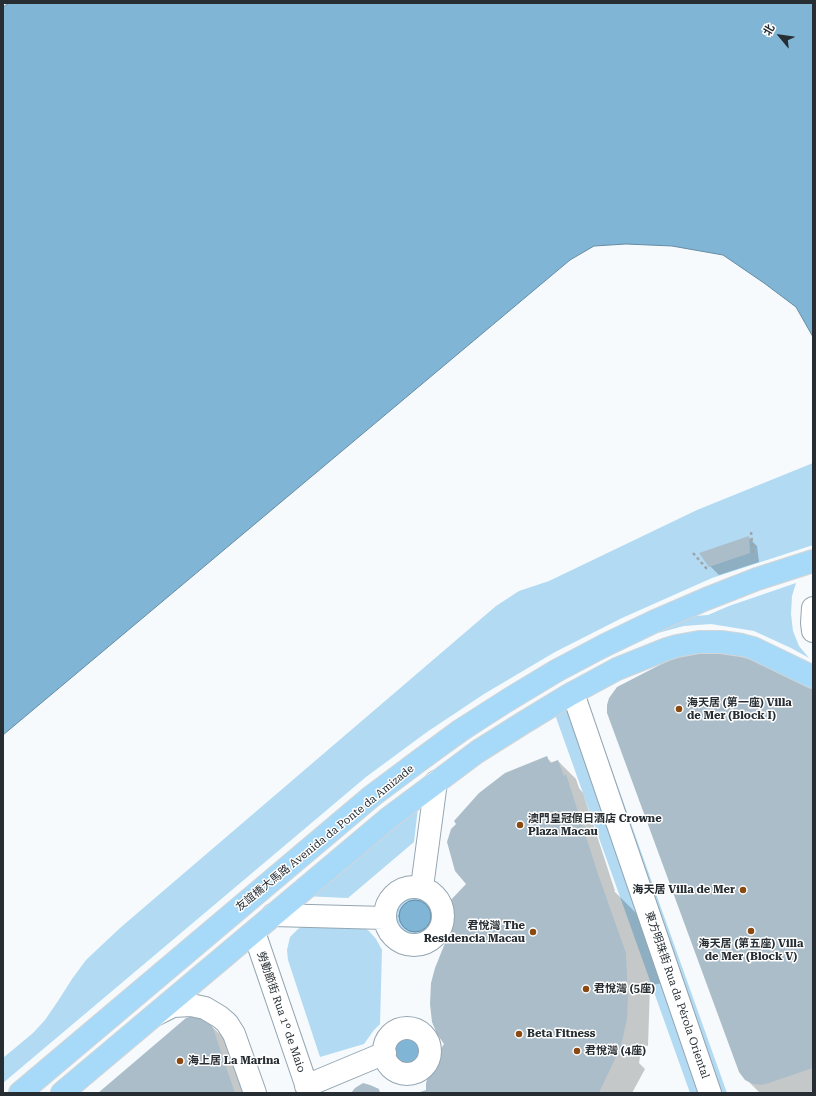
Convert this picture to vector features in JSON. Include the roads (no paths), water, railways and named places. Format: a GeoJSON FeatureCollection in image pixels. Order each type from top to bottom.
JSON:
{"type":"FeatureCollection","features":[{"type":"Feature","properties":{"kind":"main road"},"geometry":{"type":"LineString","coordinates":[[757,579],[778,565],[798,557],[813,544]]}},
{"type":"Feature","properties":{"kind":"main road","name":"友誼橋大馬路 Avenida da Ponte da Amizade"},"geometry":{"type":"LineString","coordinates":[[20,1093],[372,796],[461,730],[556,671],[605,645],[676,611],[757,579],[813,561]]}},
{"type":"Feature","properties":{"kind":"main road"},"geometry":{"type":"LineString","coordinates":[[62,1093],[390,817],[478,752],[573,693],[618,669],[637,661],[678,646],[699,642],[720,642],[747,647],[813,677]]}},
{"type":"Feature","properties":{"kind":"street"},"geometry":{"type":"LineString","coordinates":[[813,608],[813,631]]}},
{"type":"Feature","properties":{"kind":"street","name":"東方明珠街 Rua da Pérola Oriental"},"geometry":{"type":"LineString","coordinates":[[573,693],[710,1093]]}},
{"type":"Feature","properties":{"kind":"street"},"geometry":{"type":"LineString","coordinates":[[422,887],[436,782]]}},
{"type":"Feature","properties":{"kind":"street"},"geometry":{"type":"LineString","coordinates":[[407,887],[422,887],[436,896],[441,904],[443,911],[442,925],[434,937],[421,944],[402,942],[394,937],[388,927],[385,918],[388,904],[396,893],[407,887]]}},
{"type":"Feature","properties":{"kind":"street"},"geometry":{"type":"LineString","coordinates":[[273,915],[385,918]]}},
{"type":"Feature","properties":{"kind":"street","name":"勞動節街 Rua 1º de Maio"},"geometry":{"type":"LineString","coordinates":[[254,932],[308,1089]]}},
{"type":"Feature","properties":{"kind":"street"},"geometry":{"type":"LineString","coordinates":[[153,1016],[169,1008],[187,1005],[205,1008],[220,1017],[227,1023],[234,1034],[255,1093]]}},
{"type":"Feature","properties":{"kind":"street"},"geometry":{"type":"LineString","coordinates":[[308,1089],[385,1053]]}},
{"type":"Feature","properties":{"kind":"place","name":"海天居 (第一座) Villa de Mer (Block I)"},"geometry":{"type":"Point","coordinates":[679,709]}},
{"type":"Feature","properties":{"kind":"place","name":"澳門皇冠假日酒店 Crowne Plaza Macau"},"geometry":{"type":"Point","coordinates":[520,825]}},
{"type":"Feature","properties":{"kind":"place","name":"海天居 Villa de Mer"},"geometry":{"type":"Point","coordinates":[743,890]}},
{"type":"Feature","properties":{"kind":"place","name":"海天居 (第五座) Villa de Mer (Block V)"},"geometry":{"type":"Point","coordinates":[751,931]}},
{"type":"Feature","properties":{"kind":"place","name":"君悅灣 The Residencia Macau"},"geometry":{"type":"Point","coordinates":[533,932]}},
{"type":"Feature","properties":{"kind":"place","name":"君悅灣 (5座)"},"geometry":{"type":"Point","coordinates":[586,989]}},
{"type":"Feature","properties":{"kind":"place","name":"Beta Fitness"},"geometry":{"type":"Point","coordinates":[519,1034]}},
{"type":"Feature","properties":{"kind":"place","name":"君悅灣 (4座)"},"geometry":{"type":"Point","coordinates":[577,1051]}},
{"type":"Feature","properties":{"kind":"place","name":"海上居 La Marina"},"geometry":{"type":"Point","coordinates":[180,1061]}}]}
